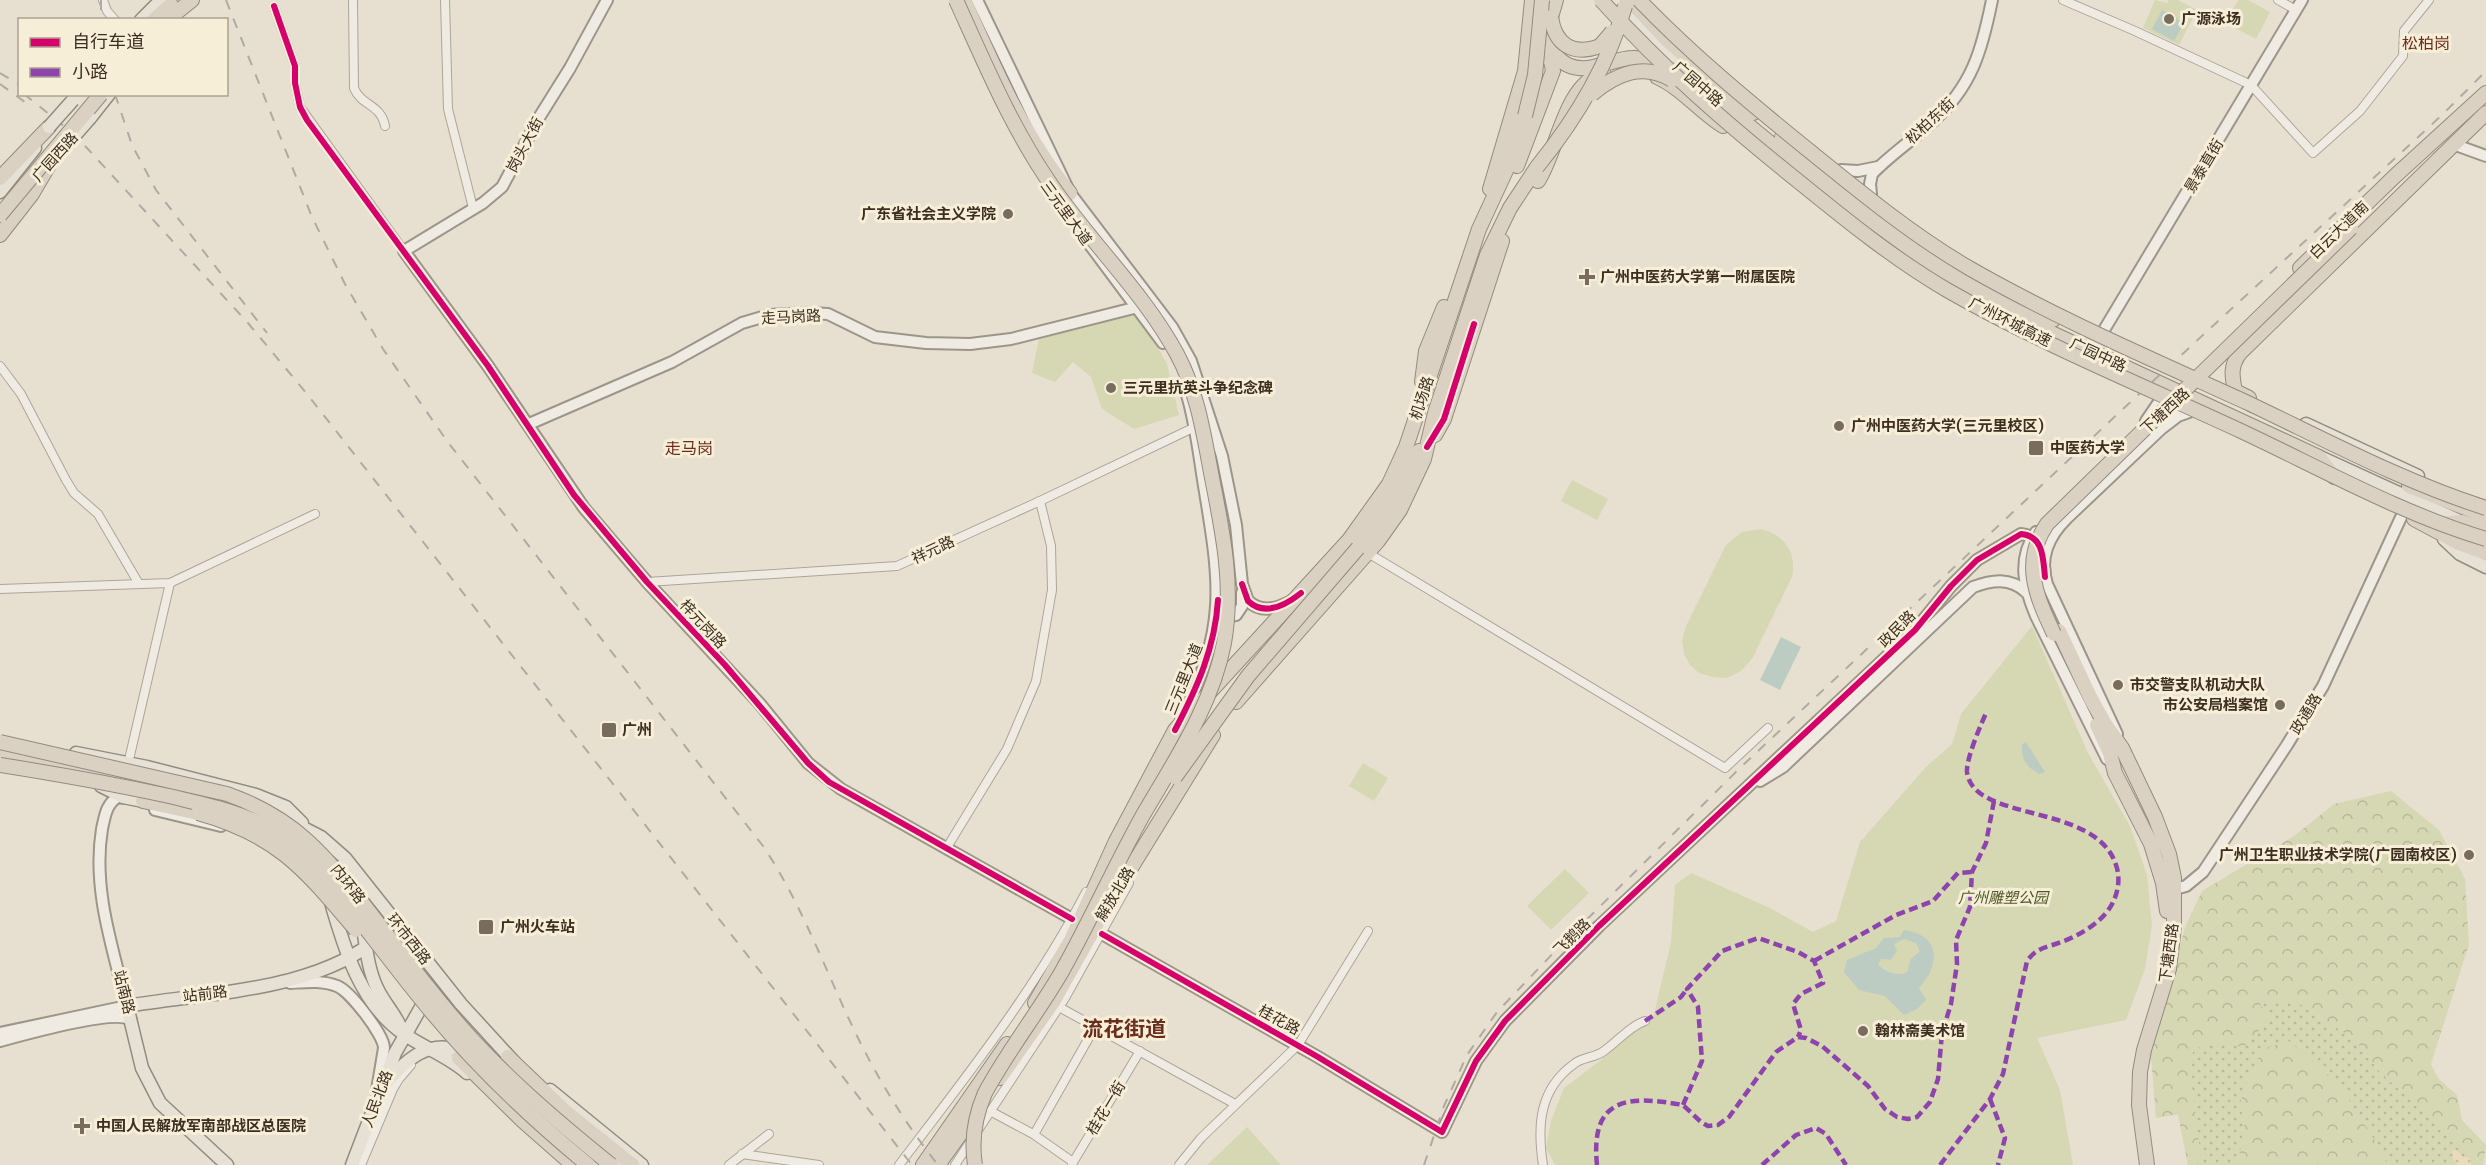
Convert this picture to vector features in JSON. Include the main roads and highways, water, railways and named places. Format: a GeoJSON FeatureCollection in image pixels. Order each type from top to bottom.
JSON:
{"type":"FeatureCollection","features":[{"type":"Feature","properties":{"kind":"highway"},"geometry":{"type":"LineString","coordinates":[[156,18],[177,0]]}},
{"type":"Feature","properties":{"kind":"highway"},"geometry":{"type":"LineString","coordinates":[[170,18],[192,0]]}},
{"type":"Feature","properties":{"kind":"highway"},"geometry":{"type":"LineString","coordinates":[[954,0],[1009,114],[1034,159],[1062,201],[1163,331],[1181,363],[1200,416],[1227,564],[1227,610],[1223,646],[1213,684],[1198,720],[1106,885],[1062,971],[985,1093],[974,1132],[975,1165]]}},
{"type":"Feature","properties":{"kind":"highway"},"geometry":{"type":"LineString","coordinates":[[964,0],[1020,119],[1052,171],[1070,193]]}},
{"type":"Feature","properties":{"kind":"highway"},"geometry":{"type":"LineString","coordinates":[[1479,229],[1522,86],[1528,56],[1532,0]]}},
{"type":"Feature","properties":{"kind":"highway"},"geometry":{"type":"LineString","coordinates":[[1479,229],[1509,164],[1525,116],[1535,75],[1542,0]]}},
{"type":"Feature","properties":{"kind":"highway"},"geometry":{"type":"LineString","coordinates":[[1542,0],[1543,25],[1548,46],[1564,63],[1580,68],[1633,58],[1659,63],[1688,75]]}},
{"type":"Feature","properties":{"kind":"highway"},"geometry":{"type":"LineString","coordinates":[[1556,0],[1551,17],[1553,30],[1562,42],[1576,50],[1585,50],[1604,43],[1623,2]]}},
{"type":"Feature","properties":{"kind":"highway","name":"广州环城高速"},"geometry":{"type":"LineString","coordinates":[[1601,0],[1662,64],[1740,133],[1859,230],[1924,276],[1974,305],[2062,348],[2409,510],[2486,539]]}},
{"type":"Feature","properties":{"kind":"highway","name":"广州环城高速"},"geometry":{"type":"LineString","coordinates":[[1639,0],[1692,52],[1777,125],[1886,212],[1966,266],[2052,312],[2382,466],[2451,496],[2482,503]]}},
{"type":"Feature","properties":{"kind":"highway"},"geometry":{"type":"LineString","coordinates":[[1645,0],[1645,10],[1653,26]]}},
{"type":"Feature","properties":{"kind":"highway","name":"广园中路"},"geometry":{"type":"LineString","coordinates":[[1623,2],[1720,86],[1901,235],[1957,272],[2041,314],[2066,333]]}},
{"type":"Feature","properties":{"kind":"highway","name":"机场路"},"geometry":{"type":"LineString","coordinates":[[1276,655],[1363,550],[1400,510],[1416,480],[1435,413],[1470,322],[1486,255],[1510,208],[1586,99],[1613,42],[1623,2]]}},
{"type":"Feature","properties":{"kind":"highway"},"geometry":{"type":"LineString","coordinates":[[1486,255],[1498,209],[1526,145],[1553,71],[1553,63],[1548,57],[1540,54],[1528,56]]}},
{"type":"Feature","properties":{"kind":"highway"},"geometry":{"type":"LineString","coordinates":[[1427,447],[1444,419],[1470,322],[1503,240],[1545,170],[1555,148],[1562,121],[1590,78],[1616,69],[1648,73],[1671,85],[1705,114],[1724,126]]}},
{"type":"Feature","properties":{"kind":"highway"},"geometry":{"type":"LineString","coordinates":[[1586,99],[1612,79],[1629,72],[1639,70],[1659,73],[1674,82],[1724,126]]}},
{"type":"Feature","properties":{"kind":"highway","name":"广园中路"},"geometry":{"type":"LineString","coordinates":[[1688,75],[1870,225],[1931,270],[1980,299],[2066,333],[2319,457]]}},
{"type":"Feature","properties":{"kind":"highway","name":"白云大道南"},"geometry":{"type":"LineString","coordinates":[[2196,373],[2399,171],[2486,93]]}},
{"type":"Feature","properties":{"kind":"highway"},"geometry":{"type":"LineString","coordinates":[[0,201],[88,96]]}},
{"type":"Feature","properties":{"kind":"highway"},"geometry":{"type":"LineString","coordinates":[[0,215],[105,96]]}},
{"type":"Feature","properties":{"kind":"highway","name":"白云大道南"},"geometry":{"type":"LineString","coordinates":[[2240,353],[2486,113]]}},
{"type":"Feature","properties":{"kind":"highway"},"geometry":{"type":"LineString","coordinates":[[0,178],[49,127]]}},
{"type":"Feature","properties":{"kind":"highway","name":"下塘西路"},"geometry":{"type":"LineString","coordinates":[[2140,1165],[2132,1110],[2132,1077],[2137,1048],[2156,993],[2163,959],[2172,865],[2163,837],[2122,748],[2099,713],[2037,597],[2032,568],[2038,540],[2047,524],[2353,230],[2416,165],[2445,130]]}},
{"type":"Feature","properties":{"kind":"highway","name":"下塘西路"},"geometry":{"type":"LineString","coordinates":[[2353,230],[2453,144]]}},
{"type":"Feature","properties":{"kind":"highway"},"geometry":{"type":"LineString","coordinates":[[0,234],[32,194],[49,165]]}},
{"type":"Feature","properties":{"kind":"highway","name":"机场路"},"geometry":{"type":"LineString","coordinates":[[1175,730],[1353,534],[1382,495],[1402,457],[1422,398],[1422,368],[1426,351],[1446,301],[1463,277],[1479,229]]}},
{"type":"Feature","properties":{"kind":"highway"},"geometry":{"type":"LineString","coordinates":[[2066,333],[2104,330],[2196,373]]}},
{"type":"Feature","properties":{"kind":"highway"},"geometry":{"type":"LineString","coordinates":[[2226,341],[2229,351],[2240,353],[2232,370],[2235,391],[2282,413],[2306,437]]}},
{"type":"Feature","properties":{"kind":"highway"},"geometry":{"type":"LineString","coordinates":[[1106,885],[1184,763],[1233,694],[1283,633],[1363,550],[1398,489],[1435,413]]}},
{"type":"Feature","properties":{"kind":"highway","name":"广园中路"},"geometry":{"type":"LineString","coordinates":[[2306,437],[2445,501],[2486,516]]}},
{"type":"Feature","properties":{"kind":"highway"},"geometry":{"type":"LineString","coordinates":[[2319,457],[2337,483],[2428,525],[2459,543],[2486,553]]}},
{"type":"Feature","properties":{"kind":"highway"},"geometry":{"type":"LineString","coordinates":[[2428,525],[2462,522]]}},
{"type":"Feature","properties":{"kind":"highway","name":"广园中路"},"geometry":{"type":"LineString","coordinates":[[2462,522],[2486,530]]}},
{"type":"Feature","properties":{"kind":"highway","name":"下塘西路"},"geometry":{"type":"LineString","coordinates":[[2056,632],[2106,744],[2115,773],[2148,837],[2170,891],[2174,927],[2169,969],[2144,1050],[2140,1072],[2139,1105],[2147,1165]]}},
{"type":"Feature","properties":{"kind":"highway"},"geometry":{"type":"LineString","coordinates":[[1260,639],[1261,651],[1269,656],[1276,655]]}},
{"type":"Feature","properties":{"kind":"highway","name":"解放北路"},"geometry":{"type":"LineString","coordinates":[[938,1165],[1044,1016],[1170,790],[1208,743],[1238,700],[1276,655]]}},
{"type":"Feature","properties":{"kind":"highway"},"geometry":{"type":"LineString","coordinates":[[1175,730],[1192,728],[1205,735],[1208,743]]}},
{"type":"Feature","properties":{"kind":"highway","name":"解放北路"},"geometry":{"type":"LineString","coordinates":[[923,1165],[1039,996],[1071,940],[1108,858],[1175,730]]}},
{"type":"Feature","properties":{"kind":"highway","name":"内环路"},"geometry":{"type":"LineString","coordinates":[[0,742],[227,794],[263,809],[288,824],[316,846],[335,868],[420,978],[484,1052],[540,1107],[611,1165]]}},
{"type":"Feature","properties":{"kind":"highway"},"geometry":{"type":"LineString","coordinates":[[0,750],[60,770],[155,784]]}},
{"type":"Feature","properties":{"kind":"highway","name":"内环路"},"geometry":{"type":"LineString","coordinates":[[0,762],[226,810],[254,820],[279,835],[307,857],[327,878],[430,1010],[520,1105],[588,1165]]}},
{"type":"Feature","properties":{"kind":"highway"},"geometry":{"type":"LineString","coordinates":[[143,801],[198,813],[248,830],[291,858],[313,879],[375,952],[430,1010]]}},
{"type":"Feature","properties":{"kind":"highway"},"geometry":{"type":"LineString","coordinates":[[459,1058],[573,1165]]}},
{"type":"Feature","properties":{"kind":"highway"},"geometry":{"type":"LineString","coordinates":[[508,1058],[567,1113],[632,1165]]}},
{"type":"Feature","properties":{"kind":"main road"},"geometry":{"type":"LineString","coordinates":[[143,18],[161,0]]}},
{"type":"Feature","properties":{"kind":"main road"},"geometry":{"type":"LineString","coordinates":[[177,18],[200,0]]}},
{"type":"Feature","properties":{"kind":"main road"},"geometry":{"type":"LineString","coordinates":[[1645,0],[1700,53],[1793,131],[1871,194],[1953,253],[2025,293],[2104,330]]}},
{"type":"Feature","properties":{"kind":"main road","name":"广园中路"},"geometry":{"type":"LineString","coordinates":[[1623,2],[1653,44],[1688,75]]}},
{"type":"Feature","properties":{"kind":"main road"},"geometry":{"type":"LineString","coordinates":[[1720,86],[1742,89]]}},
{"type":"Feature","properties":{"kind":"main road","name":"广园西路"},"geometry":{"type":"LineString","coordinates":[[0,220],[64,149],[105,96]]}},
{"type":"Feature","properties":{"kind":"main road","name":"广园西路"},"geometry":{"type":"LineString","coordinates":[[0,192],[49,127],[75,97]]}},
{"type":"Feature","properties":{"kind":"main road"},"geometry":{"type":"LineString","coordinates":[[1764,122],[1793,131]]}},
{"type":"Feature","properties":{"kind":"main road"},"geometry":{"type":"LineString","coordinates":[[1744,123],[1747,146]]}},
{"type":"Feature","properties":{"kind":"main road"},"geometry":{"type":"LineString","coordinates":[[1724,126],[1852,230],[1925,281],[1989,318],[2337,483]]}},
{"type":"Feature","properties":{"kind":"main road"},"geometry":{"type":"LineString","coordinates":[[1809,160],[1841,170]]}},
{"type":"Feature","properties":{"kind":"main road"},"geometry":{"type":"LineString","coordinates":[[0,243],[32,201],[49,165]]}},
{"type":"Feature","properties":{"kind":"main road"},"geometry":{"type":"LineString","coordinates":[[1782,174],[1808,175]]}},
{"type":"Feature","properties":{"kind":"main road"},"geometry":{"type":"LineString","coordinates":[[1871,194],[1876,214]]}},
{"type":"Feature","properties":{"kind":"main road"},"geometry":{"type":"LineString","coordinates":[[2025,293],[2041,314]]}},
{"type":"Feature","properties":{"kind":"main road"},"geometry":{"type":"LineString","coordinates":[[2066,333],[2078,361]]}},
{"type":"Feature","properties":{"kind":"main road","name":"广园中路"},"geometry":{"type":"LineString","coordinates":[[2066,333],[2306,437]]}},
{"type":"Feature","properties":{"kind":"main road"},"geometry":{"type":"LineString","coordinates":[[2196,373],[2235,391]]}},
{"type":"Feature","properties":{"kind":"main road"},"geometry":{"type":"LineString","coordinates":[[2282,413],[2435,484],[2482,503]]}},
{"type":"Feature","properties":{"kind":"main road"},"geometry":{"type":"LineString","coordinates":[[2235,435],[2265,432]]}},
{"type":"Feature","properties":{"kind":"main road","name":"广园中路"},"geometry":{"type":"LineString","coordinates":[[2319,457],[2462,522]]}},
{"type":"Feature","properties":{"kind":"main road"},"geometry":{"type":"LineString","coordinates":[[2403,497],[2428,525],[2460,554],[2486,567]]}},
{"type":"Feature","properties":{"kind":"main road"},"geometry":{"type":"LineString","coordinates":[[2445,501],[2482,503]]}},
{"type":"Feature","properties":{"kind":"main road"},"geometry":{"type":"LineString","coordinates":[[0,736],[242,791],[282,816],[299,839],[332,870],[357,908],[370,969],[377,988],[396,1015],[404,1034]]}},
{"type":"Feature","properties":{"kind":"main road","name":"环市西路"},"geometry":{"type":"LineString","coordinates":[[0,750],[234,802],[282,816],[307,828],[337,850],[460,1004],[508,1058],[642,1165]]}},
{"type":"Feature","properties":{"kind":"main road"},"geometry":{"type":"LineString","coordinates":[[0,762],[60,770],[97,782],[221,814],[271,835],[283,843],[314,871],[326,888],[342,939],[371,1003],[379,1013],[404,1034],[464,1070],[565,1165]]}},
{"type":"Feature","properties":{"kind":"main road"},"geometry":{"type":"LineString","coordinates":[[0,772],[31,776],[60,770]]}},
{"type":"Feature","properties":{"kind":"main road"},"geometry":{"type":"LineString","coordinates":[[97,782],[123,797],[143,801]]}},
{"type":"Feature","properties":{"kind":"main road"},"geometry":{"type":"LineString","coordinates":[[271,835],[282,816]]}},
{"type":"Feature","properties":{"kind":"main road"},"geometry":{"type":"LineString","coordinates":[[332,870],[363,881]]}},
{"type":"Feature","properties":{"kind":"main road"},"geometry":{"type":"LineString","coordinates":[[343,884],[374,895]]}},
{"type":"Feature","properties":{"kind":"main road"},"geometry":{"type":"LineString","coordinates":[[357,908],[374,895]]}},
{"type":"Feature","properties":{"kind":"main road","name":"站前路"},"geometry":{"type":"LineString","coordinates":[[127,1006],[273,983],[308,974],[351,958],[396,923]]}},
{"type":"Feature","properties":{"kind":"main road","name":"人民北路"},"geometry":{"type":"LineString","coordinates":[[352,1165],[404,1034],[426,999],[434,970]]}},
{"type":"Feature","properties":{"kind":"main road"},"geometry":{"type":"LineString","coordinates":[[460,1004],[456,1002],[449,1005],[447,1014],[450,1020],[492,1068],[547,1121],[600,1165]]}},
{"type":"Feature","properties":{"kind":"main road","name":"站南路"},"geometry":{"type":"LineString","coordinates":[[127,1006],[142,1068],[160,1103],[227,1165]]}},
{"type":"Feature","properties":{"kind":"main road"},"geometry":{"type":"LineString","coordinates":[[381,1089],[413,1055],[431,1049],[447,1048],[460,1051],[492,1068]]}},
{"type":"Feature","properties":{"kind":"main road"},"geometry":{"type":"LineString","coordinates":[[431,1049],[492,1068]]}},
{"type":"Feature","properties":{"kind":"main road"},"geometry":{"type":"LineString","coordinates":[[459,1058],[476,1069],[582,1165]]}},
{"type":"Feature","properties":{"kind":"main road"},"geometry":{"type":"LineString","coordinates":[[508,1058],[521,1079],[621,1165]]}},
{"type":"Feature","properties":{"kind":"railway"},"geometry":{"type":"LineString","coordinates":[[101,0],[101,18]]}},
{"type":"Feature","properties":{"kind":"railway"},"geometry":{"type":"LineString","coordinates":[[226,0],[312,217],[345,284],[383,349],[447,441],[763,846],[791,893],[877,1074],[916,1136],[938,1165]]}},
{"type":"Feature","properties":{"kind":"railway"},"geometry":{"type":"LineString","coordinates":[[1424,1165],[1444,1106],[1467,1055],[1497,1012],[1562,944],[1741,767],[2139,394],[2442,115],[2486,71]]}},
{"type":"Feature","properties":{"kind":"railway"},"geometry":{"type":"LineString","coordinates":[[0,73],[18,84]]}},
{"type":"Feature","properties":{"kind":"railway"},"geometry":{"type":"LineString","coordinates":[[0,84],[29,105]]}},
{"type":"Feature","properties":{"kind":"railway"},"geometry":{"type":"LineString","coordinates":[[26,96],[86,147],[248,323],[307,394],[912,1165]]}},
{"type":"Feature","properties":{"kind":"railway"},"geometry":{"type":"LineString","coordinates":[[116,96],[132,145],[156,190],[267,333]]}},
{"type":"Feature","properties":{"kind":"place","name":"广源泳场"},"geometry":{"type":"Point","coordinates":[2169,19]}},
{"type":"Feature","properties":{"kind":"place","name":"广东省社会主义学院"},"geometry":{"type":"Point","coordinates":[1008,214]}},
{"type":"Feature","properties":{"kind":"place","name":"广州中医药大学第一附属医院"},"geometry":{"type":"Point","coordinates":[1587,277]}},
{"type":"Feature","properties":{"kind":"place","name":"三元里抗英斗争纪念碑"},"geometry":{"type":"Point","coordinates":[1111,388]}},
{"type":"Feature","properties":{"kind":"place","name":"广州中医药大学(三元里校区)"},"geometry":{"type":"Point","coordinates":[1839,426]}},
{"type":"Feature","properties":{"kind":"place","name":"中医药大学"},"geometry":{"type":"Point","coordinates":[2036,448]}},
{"type":"Feature","properties":{"kind":"place","name":"市交警支队机动大队"},"geometry":{"type":"Point","coordinates":[2118,685]}},
{"type":"Feature","properties":{"kind":"place","name":"市公安局档案馆"},"geometry":{"type":"Point","coordinates":[2280,705]}},
{"type":"Feature","properties":{"kind":"place","name":"广州"},"geometry":{"type":"Point","coordinates":[609,730]}},
{"type":"Feature","properties":{"kind":"place","name":"广州卫生职业技术学院(广园南校区)"},"geometry":{"type":"Point","coordinates":[2469,855]}},
{"type":"Feature","properties":{"kind":"place","name":"广州火车站"},"geometry":{"type":"Point","coordinates":[486,927]}},
{"type":"Feature","properties":{"kind":"place","name":"翰林斋美术馆"},"geometry":{"type":"Point","coordinates":[1863,1031]}},
{"type":"Feature","properties":{"kind":"place","name":"中国人民解放军南部战区总医院"},"geometry":{"type":"Point","coordinates":[82,1126]}},
{"type":"Feature","properties":{"kind":"district","name":"松柏岗"},"geometry":{"type":"Point","coordinates":[2426,43]}},
{"type":"Feature","properties":{"kind":"district","name":"走马岗"},"geometry":{"type":"Point","coordinates":[689,448]}},
{"type":"Feature","properties":{"kind":"district","name":"流花街道"},"geometry":{"type":"Point","coordinates":[1124,1029]}},
{"type":"Feature","properties":{"kind":"park label","name":"广州雕塑公园"},"geometry":{"type":"Point","coordinates":[2003,898]}}]}
